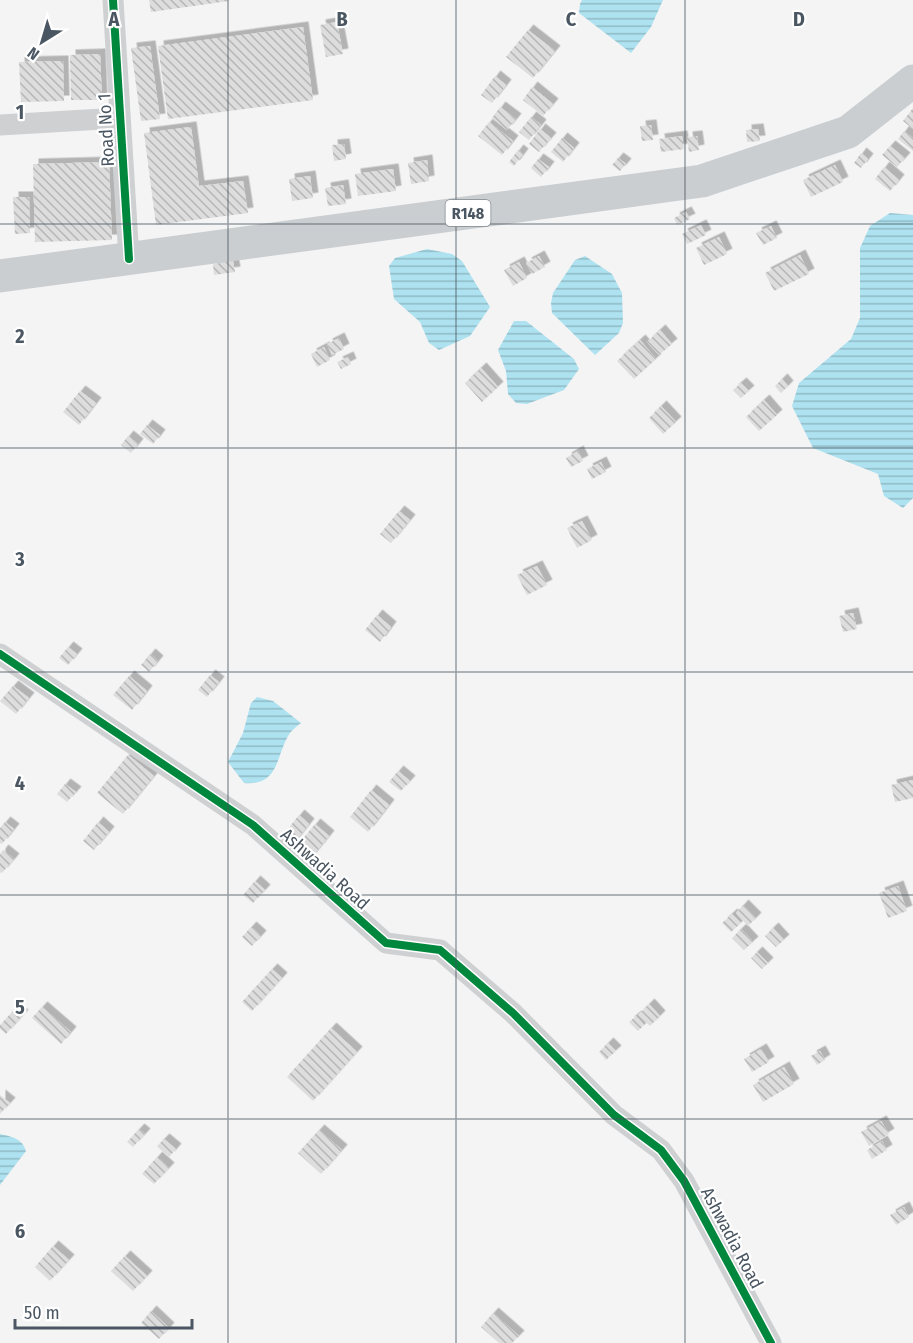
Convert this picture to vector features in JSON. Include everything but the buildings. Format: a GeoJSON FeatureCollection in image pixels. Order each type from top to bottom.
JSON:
{"type":"FeatureCollection","features":[{"type":"Feature","properties":{"kind":"main road","name":"R148"},"geometry":{"type":"LineString","coordinates":[[0,276],[702,181],[848,132],[913,81]]}},
{"type":"Feature","properties":{"kind":"street","name":"Road No 1"},"geometry":{"type":"LineString","coordinates":[[113,0],[129,259]]}},
{"type":"Feature","properties":{"kind":"street"},"geometry":{"type":"LineString","coordinates":[[0,125],[120,118]]}},
{"type":"Feature","properties":{"kind":"street","name":"Ashwadia Road"},"geometry":{"type":"LineString","coordinates":[[0,654],[253,825],[386,943],[440,950],[513,1013],[614,1115],[661,1150],[684,1181],[771,1343]]}},
{"type":"Feature","properties":{"kind":"water"},"geometry":{"type":"Polygon","coordinates":[[[582,0],[663,0],[651,27],[631,53],[579,13],[582,0]]]}},
{"type":"Feature","properties":{"kind":"water"},"geometry":{"type":"Polygon","coordinates":[[[890,213],[913,215],[913,498],[903,508],[884,496],[878,474],[813,448],[792,406],[799,383],[851,339],[860,318],[860,248],[870,226],[890,213]]]}},
{"type":"Feature","properties":{"kind":"water"},"geometry":{"type":"Polygon","coordinates":[[[427,249],[452,254],[462,261],[490,307],[470,336],[439,350],[429,343],[420,322],[394,299],[389,266],[395,258],[427,249]]]}},
{"type":"Feature","properties":{"kind":"water"},"geometry":{"type":"Polygon","coordinates":[[[585,256],[612,274],[622,293],[623,323],[619,333],[595,355],[552,313],[553,293],[575,260],[585,256]]]}},
{"type":"Feature","properties":{"kind":"water"},"geometry":{"type":"Polygon","coordinates":[[[514,321],[526,321],[574,359],[579,369],[564,390],[527,404],[516,403],[508,394],[506,371],[498,350],[514,321]]]}},
{"type":"Feature","properties":{"kind":"water"},"geometry":{"type":"Polygon","coordinates":[[[257,697],[273,701],[301,723],[290,733],[270,775],[256,783],[244,783],[228,762],[243,733],[251,703],[257,697]]]}},
{"type":"Feature","properties":{"kind":"water"},"geometry":{"type":"Polygon","coordinates":[[[0,1134],[19,1141],[26,1151],[0,1185],[0,1134]]]}},
{"type":"Feature","properties":{"kind":"cycle path"},"geometry":{"type":"LineString","coordinates":[[113,0],[129,259]]}},
{"type":"Feature","properties":{"kind":"cycle path"},"geometry":{"type":"LineString","coordinates":[[0,654],[253,825],[386,943],[440,950],[513,1013],[614,1115],[661,1150],[684,1181],[771,1343]]}}]}
